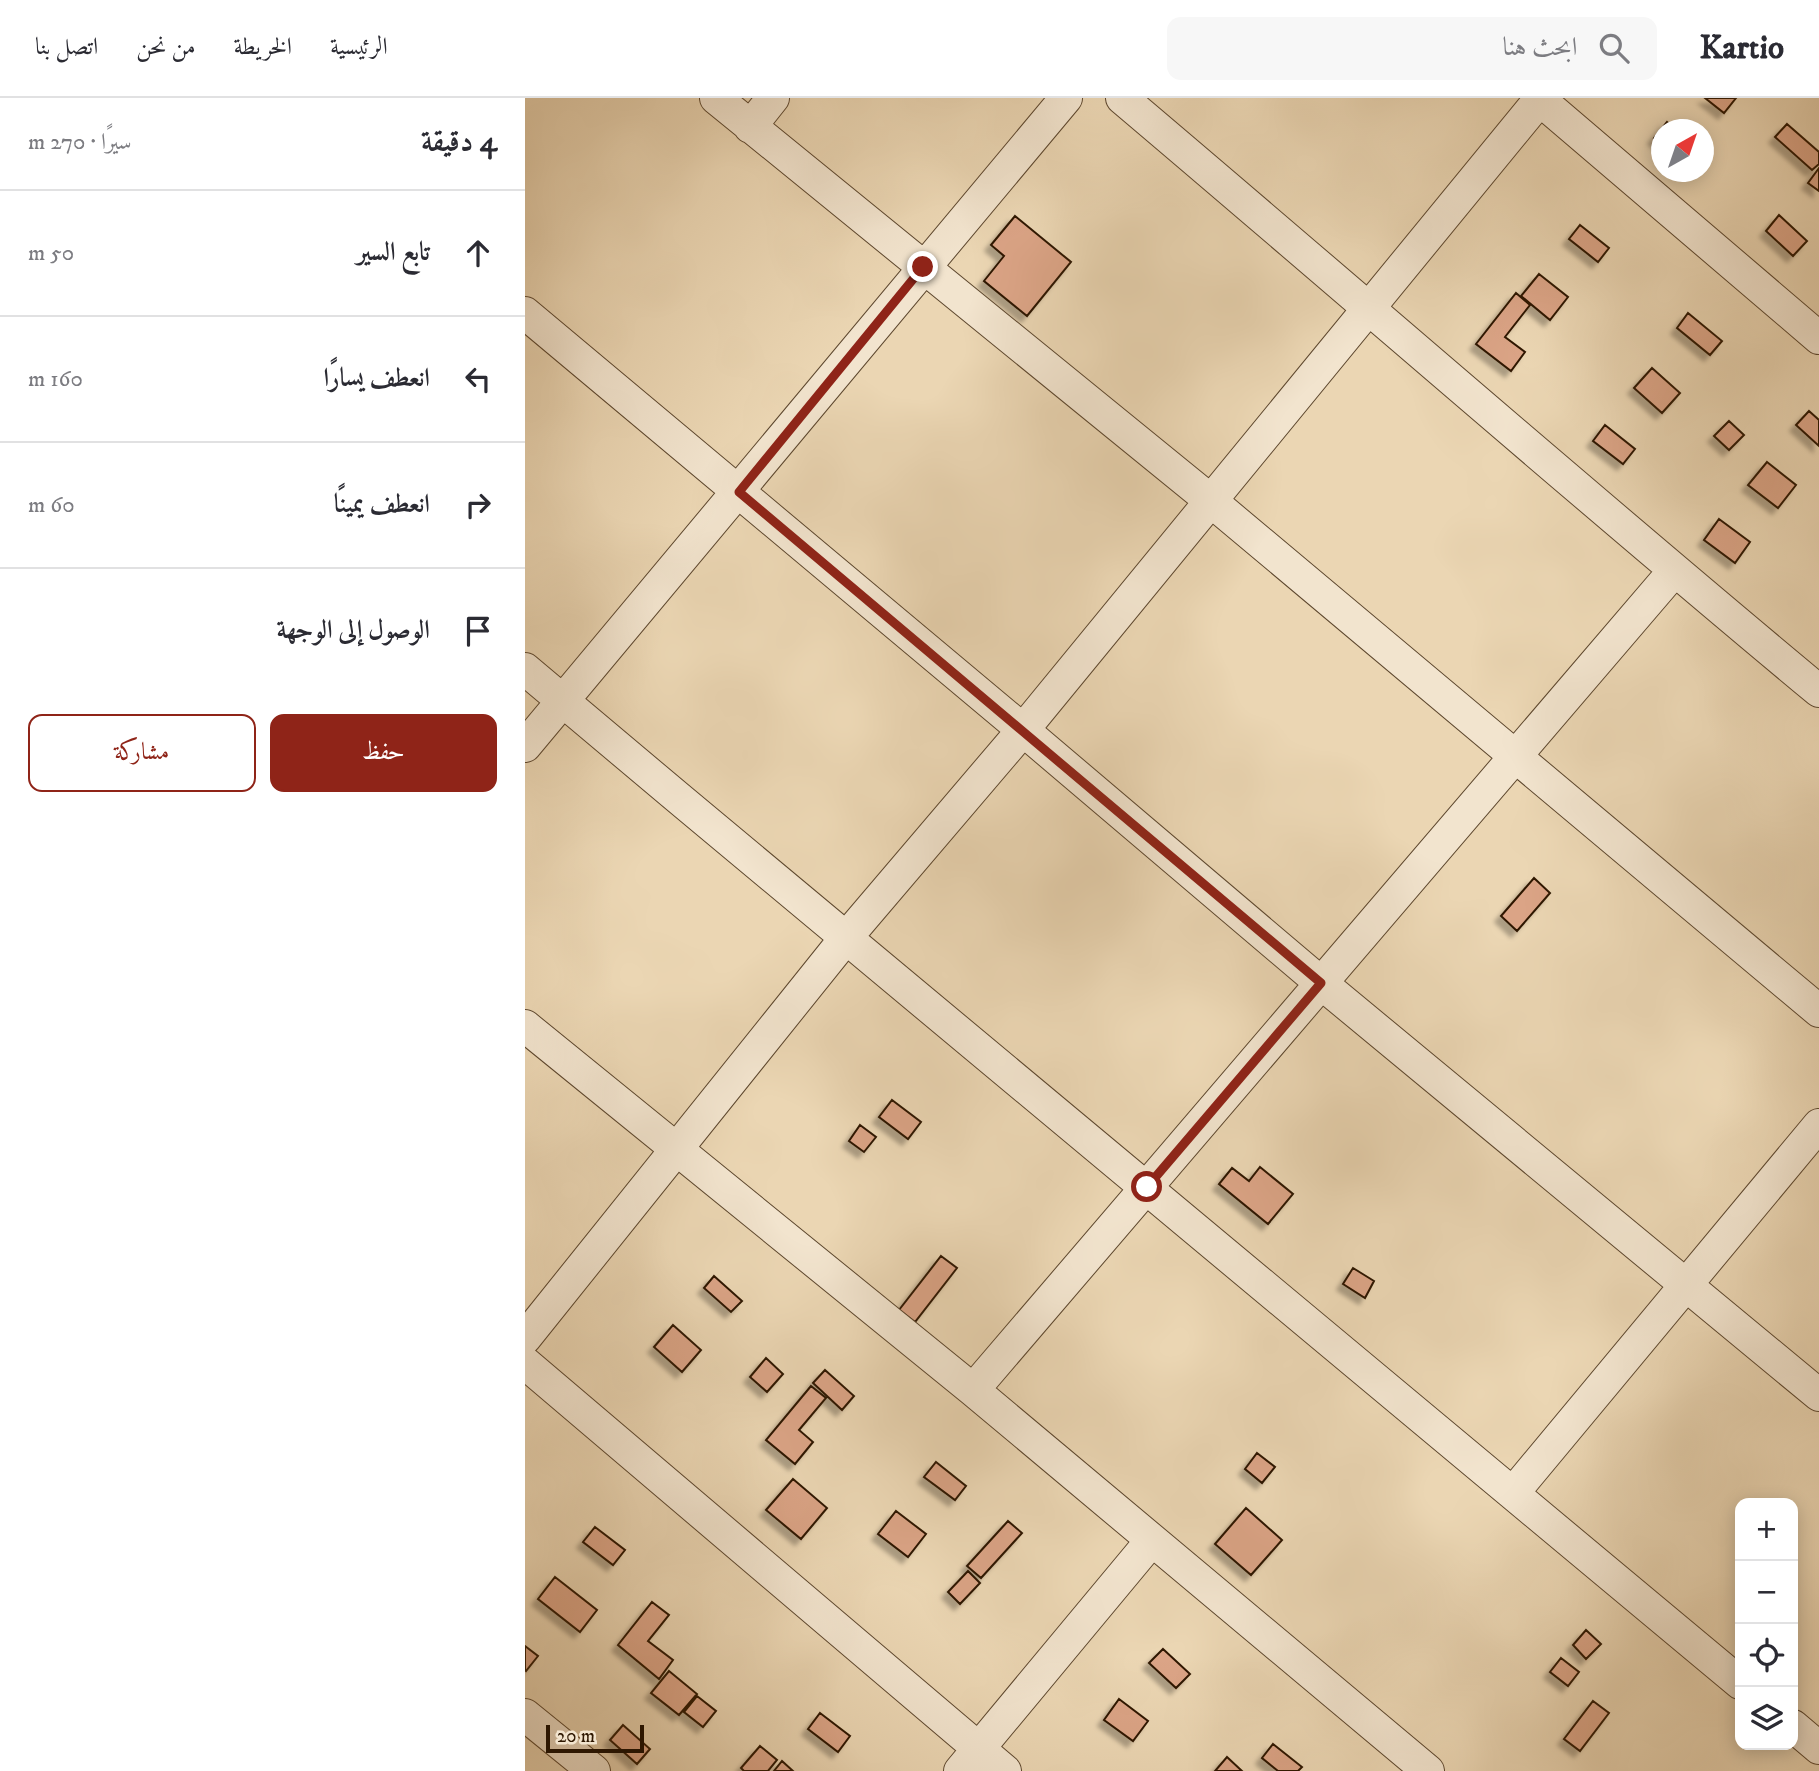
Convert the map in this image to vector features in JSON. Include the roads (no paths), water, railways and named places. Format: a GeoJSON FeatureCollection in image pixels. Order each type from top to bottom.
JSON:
{"type":"FeatureCollection","features":[{"type":"Feature","properties":{"kind":"street"},"geometry":{"type":"LineString","coordinates":[[716,98],[1211,501],[1819,1011]]}},
{"type":"Feature","properties":{"kind":"street"},"geometry":{"type":"LineString","coordinates":[[750,127],[773,98]]}},
{"type":"Feature","properties":{"kind":"street"},"geometry":{"type":"LineString","coordinates":[[525,746],[1066,98]]}},
{"type":"Feature","properties":{"kind":"street"},"geometry":{"type":"LineString","coordinates":[[1122,98],[1674,571],[1819,691]]}},
{"type":"Feature","properties":{"kind":"street"},"geometry":{"type":"LineString","coordinates":[[525,1338],[845,939],[1023,730],[1540,98],[1819,338]]}},
{"type":"Feature","properties":{"kind":"street"},"geometry":{"type":"LineString","coordinates":[[525,313],[1321,983],[1819,1395]]}},
{"type":"Feature","properties":{"kind":"street"},"geometry":{"type":"LineString","coordinates":[[973,1390],[1674,571]]}},
{"type":"Feature","properties":{"kind":"street"},"geometry":{"type":"LineString","coordinates":[[525,669],[845,939],[1735,1678]]}},
{"type":"Feature","properties":{"kind":"street"},"geometry":{"type":"LineString","coordinates":[[525,1026],[973,1390],[1428,1771]]}},
{"type":"Feature","properties":{"kind":"street"},"geometry":{"type":"LineString","coordinates":[[1513,1493],[1819,1125]]}},
{"type":"Feature","properties":{"kind":"street"},"geometry":{"type":"LineString","coordinates":[[525,1363],[969,1760],[1005,1771]]}},
{"type":"Feature","properties":{"kind":"street"},"geometry":{"type":"LineString","coordinates":[[969,1760],[1151,1539]]}},
{"type":"Feature","properties":{"kind":"street"},"geometry":{"type":"LineString","coordinates":[[525,1714],[594,1771]]}},
{"type":"Feature","properties":{"kind":"street"},"geometry":{"type":"LineString","coordinates":[[1798,1730],[1819,1748]]}}]}
